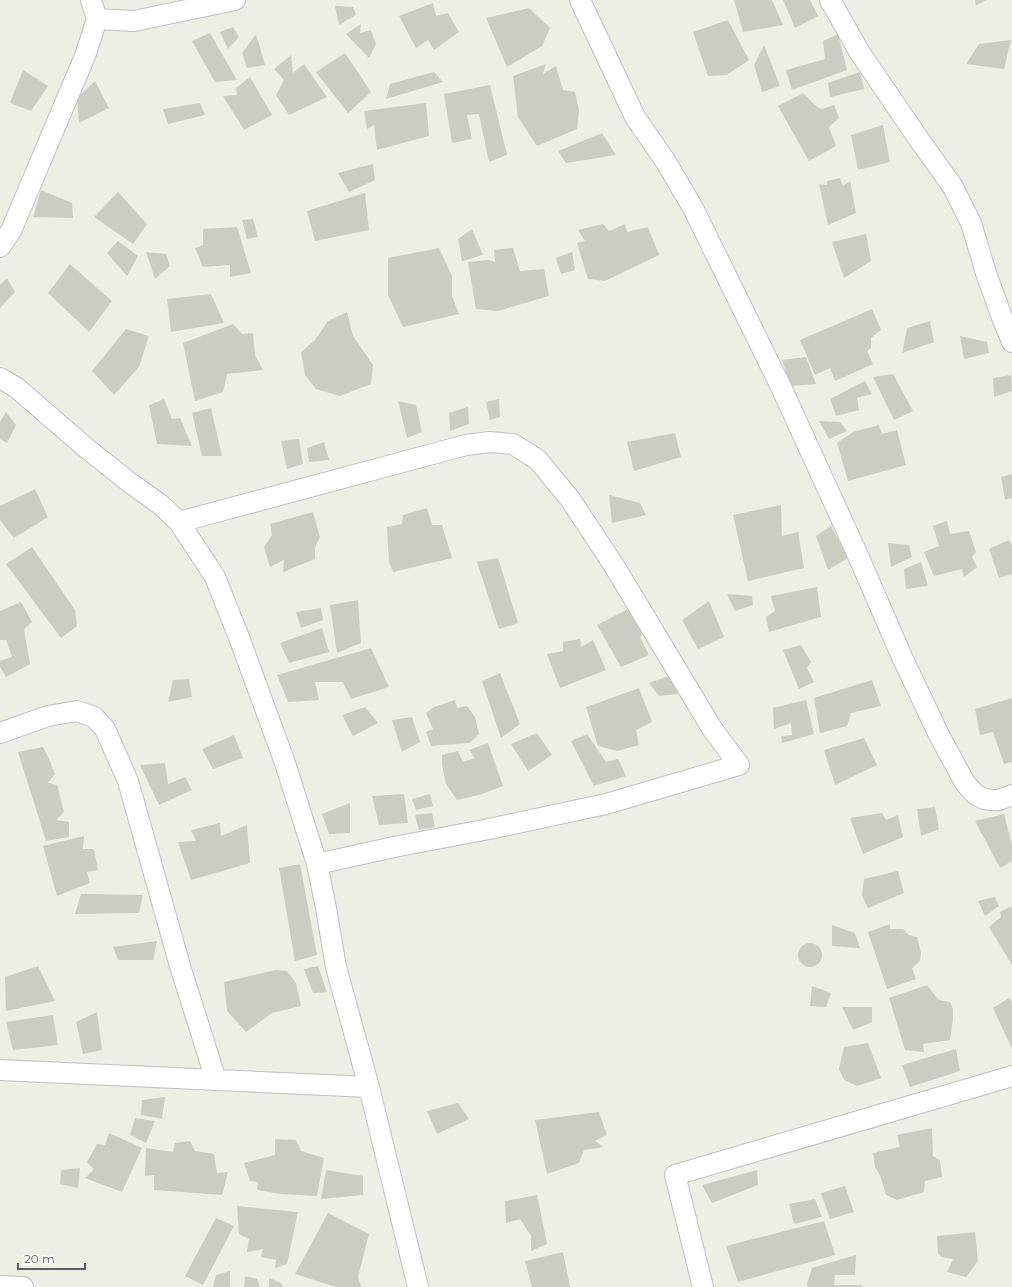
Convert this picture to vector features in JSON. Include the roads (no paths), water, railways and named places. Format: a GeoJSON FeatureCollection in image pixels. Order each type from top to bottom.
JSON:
{"type":"FeatureCollection","features":[{"type":"Feature","properties":{"kind":"street"},"geometry":{"type":"LineString","coordinates":[[0,246],[11,231],[85,56],[97,19],[91,0]]}},
{"type":"Feature","properties":{"kind":"street"},"geometry":{"type":"LineString","coordinates":[[97,19],[134,21],[235,0]]}},
{"type":"Feature","properties":{"kind":"street"},"geometry":{"type":"LineString","coordinates":[[580,0],[635,117],[666,162],[693,208],[748,318],[853,543],[902,657],[950,756],[965,783],[974,794],[984,799],[992,800],[999,800],[1012,795]]}},
{"type":"Feature","properties":{"kind":"street"},"geometry":{"type":"LineString","coordinates":[[830,0],[860,52],[953,187],[971,223],[986,273],[1007,319],[1012,342]]}},
{"type":"Feature","properties":{"kind":"street"},"geometry":{"type":"LineString","coordinates":[[0,378],[17,388],[85,447],[161,505],[179,522],[215,577],[284,760],[317,864],[336,967],[369,1087],[418,1287]]}},
{"type":"Feature","properties":{"kind":"street"},"geometry":{"type":"LineString","coordinates":[[179,522],[466,445],[490,442],[513,444],[538,460],[570,499],[613,564],[713,730],[739,765],[606,804],[317,864]]}},
{"type":"Feature","properties":{"kind":"street"},"geometry":{"type":"LineString","coordinates":[[0,733],[48,716],[77,711],[94,717],[105,730],[128,780],[180,966],[216,1080]]}},
{"type":"Feature","properties":{"kind":"street"},"geometry":{"type":"LineString","coordinates":[[0,1070],[369,1087]]}},
{"type":"Feature","properties":{"kind":"street"},"geometry":{"type":"LineString","coordinates":[[703,1287],[674,1175],[1012,1076]]}},
{"type":"Feature","properties":{"kind":"street"},"geometry":{"type":"LineString","coordinates":[[0,1286],[23,1287]]}}]}
